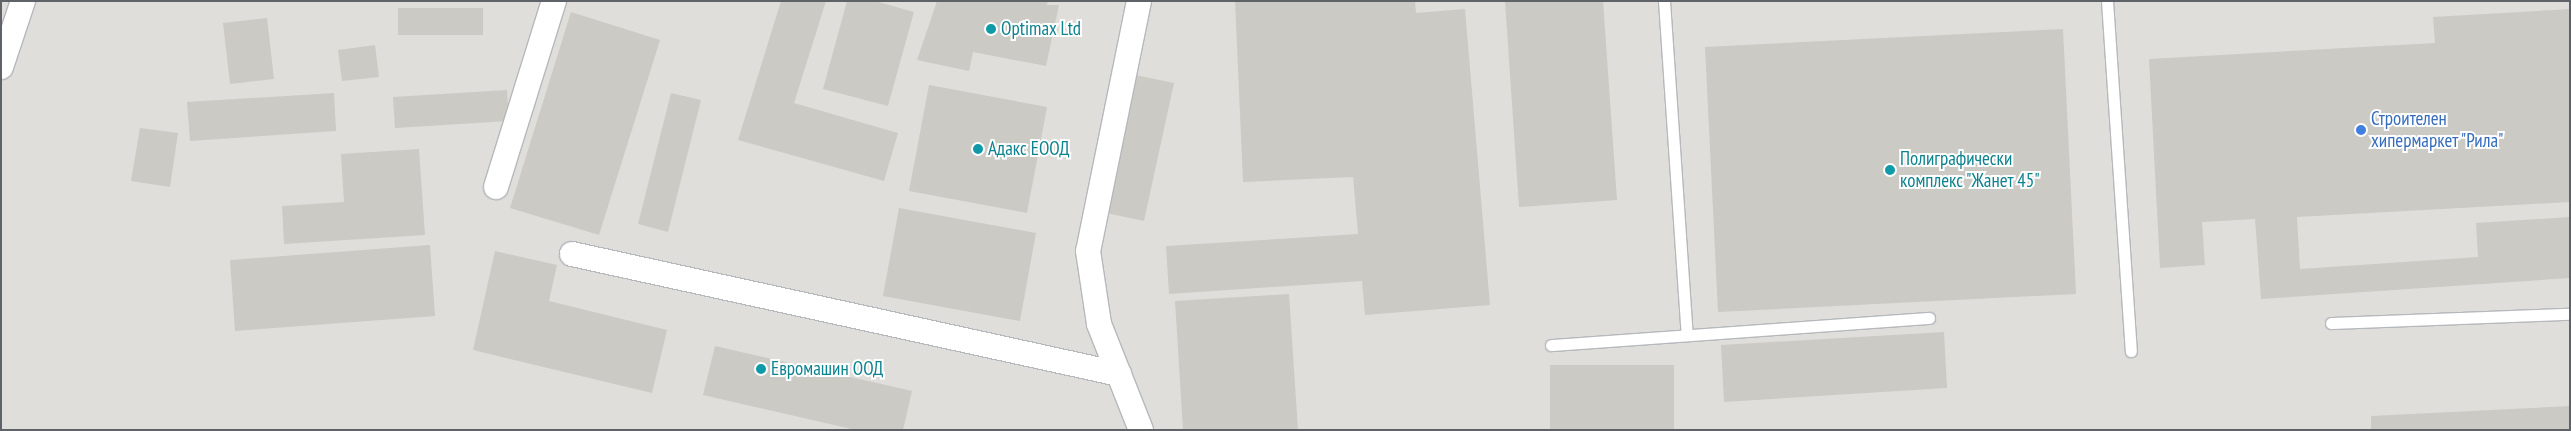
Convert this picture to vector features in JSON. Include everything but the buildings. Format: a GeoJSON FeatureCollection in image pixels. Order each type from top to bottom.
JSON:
{"type":"FeatureCollection","features":[{"type":"Feature","properties":{"kind":"street"},"geometry":{"type":"LineString","coordinates":[[1,67],[23,1]]}},
{"type":"Feature","properties":{"kind":"street"},"geometry":{"type":"LineString","coordinates":[[496,187],[554,1]]}},
{"type":"Feature","properties":{"kind":"street"},"geometry":{"type":"LineString","coordinates":[[1139,1],[1088,251],[1099,324],[1141,430]]}},
{"type":"Feature","properties":{"kind":"street"},"geometry":{"type":"LineString","coordinates":[[572,254],[1119,374]]}},
{"type":"Feature","properties":{"kind":"lane"},"geometry":{"type":"LineString","coordinates":[[1664,1],[1687,335]]}},
{"type":"Feature","properties":{"kind":"lane"},"geometry":{"type":"LineString","coordinates":[[2107,1],[2131,351]]}},
{"type":"Feature","properties":{"kind":"lane"},"geometry":{"type":"LineString","coordinates":[[2331,323],[2570,314]]}},
{"type":"Feature","properties":{"kind":"lane"},"geometry":{"type":"LineString","coordinates":[[1551,345],[1929,318]]}},
{"type":"Feature","properties":{"kind":"shaded area"},"geometry":{"type":"Polygon","coordinates":[[[1,1],[2570,1],[2570,430],[1,430],[1,1]]]}},
{"type":"Feature","properties":{"kind":"place","name":"Optimax Ltd"},"geometry":{"type":"Point","coordinates":[991,29]}},
{"type":"Feature","properties":{"kind":"place","name":"Строителен хипермаркет \"Рила\""},"geometry":{"type":"Point","coordinates":[2361,130]}},
{"type":"Feature","properties":{"kind":"place","name":"Адакс ЕООД"},"geometry":{"type":"Point","coordinates":[978,149]}},
{"type":"Feature","properties":{"kind":"place","name":"Полиграфически комплекс \"Жанет 45\""},"geometry":{"type":"Point","coordinates":[1890,170]}},
{"type":"Feature","properties":{"kind":"place","name":"Евромашин ООД"},"geometry":{"type":"Point","coordinates":[761,369]}}]}
